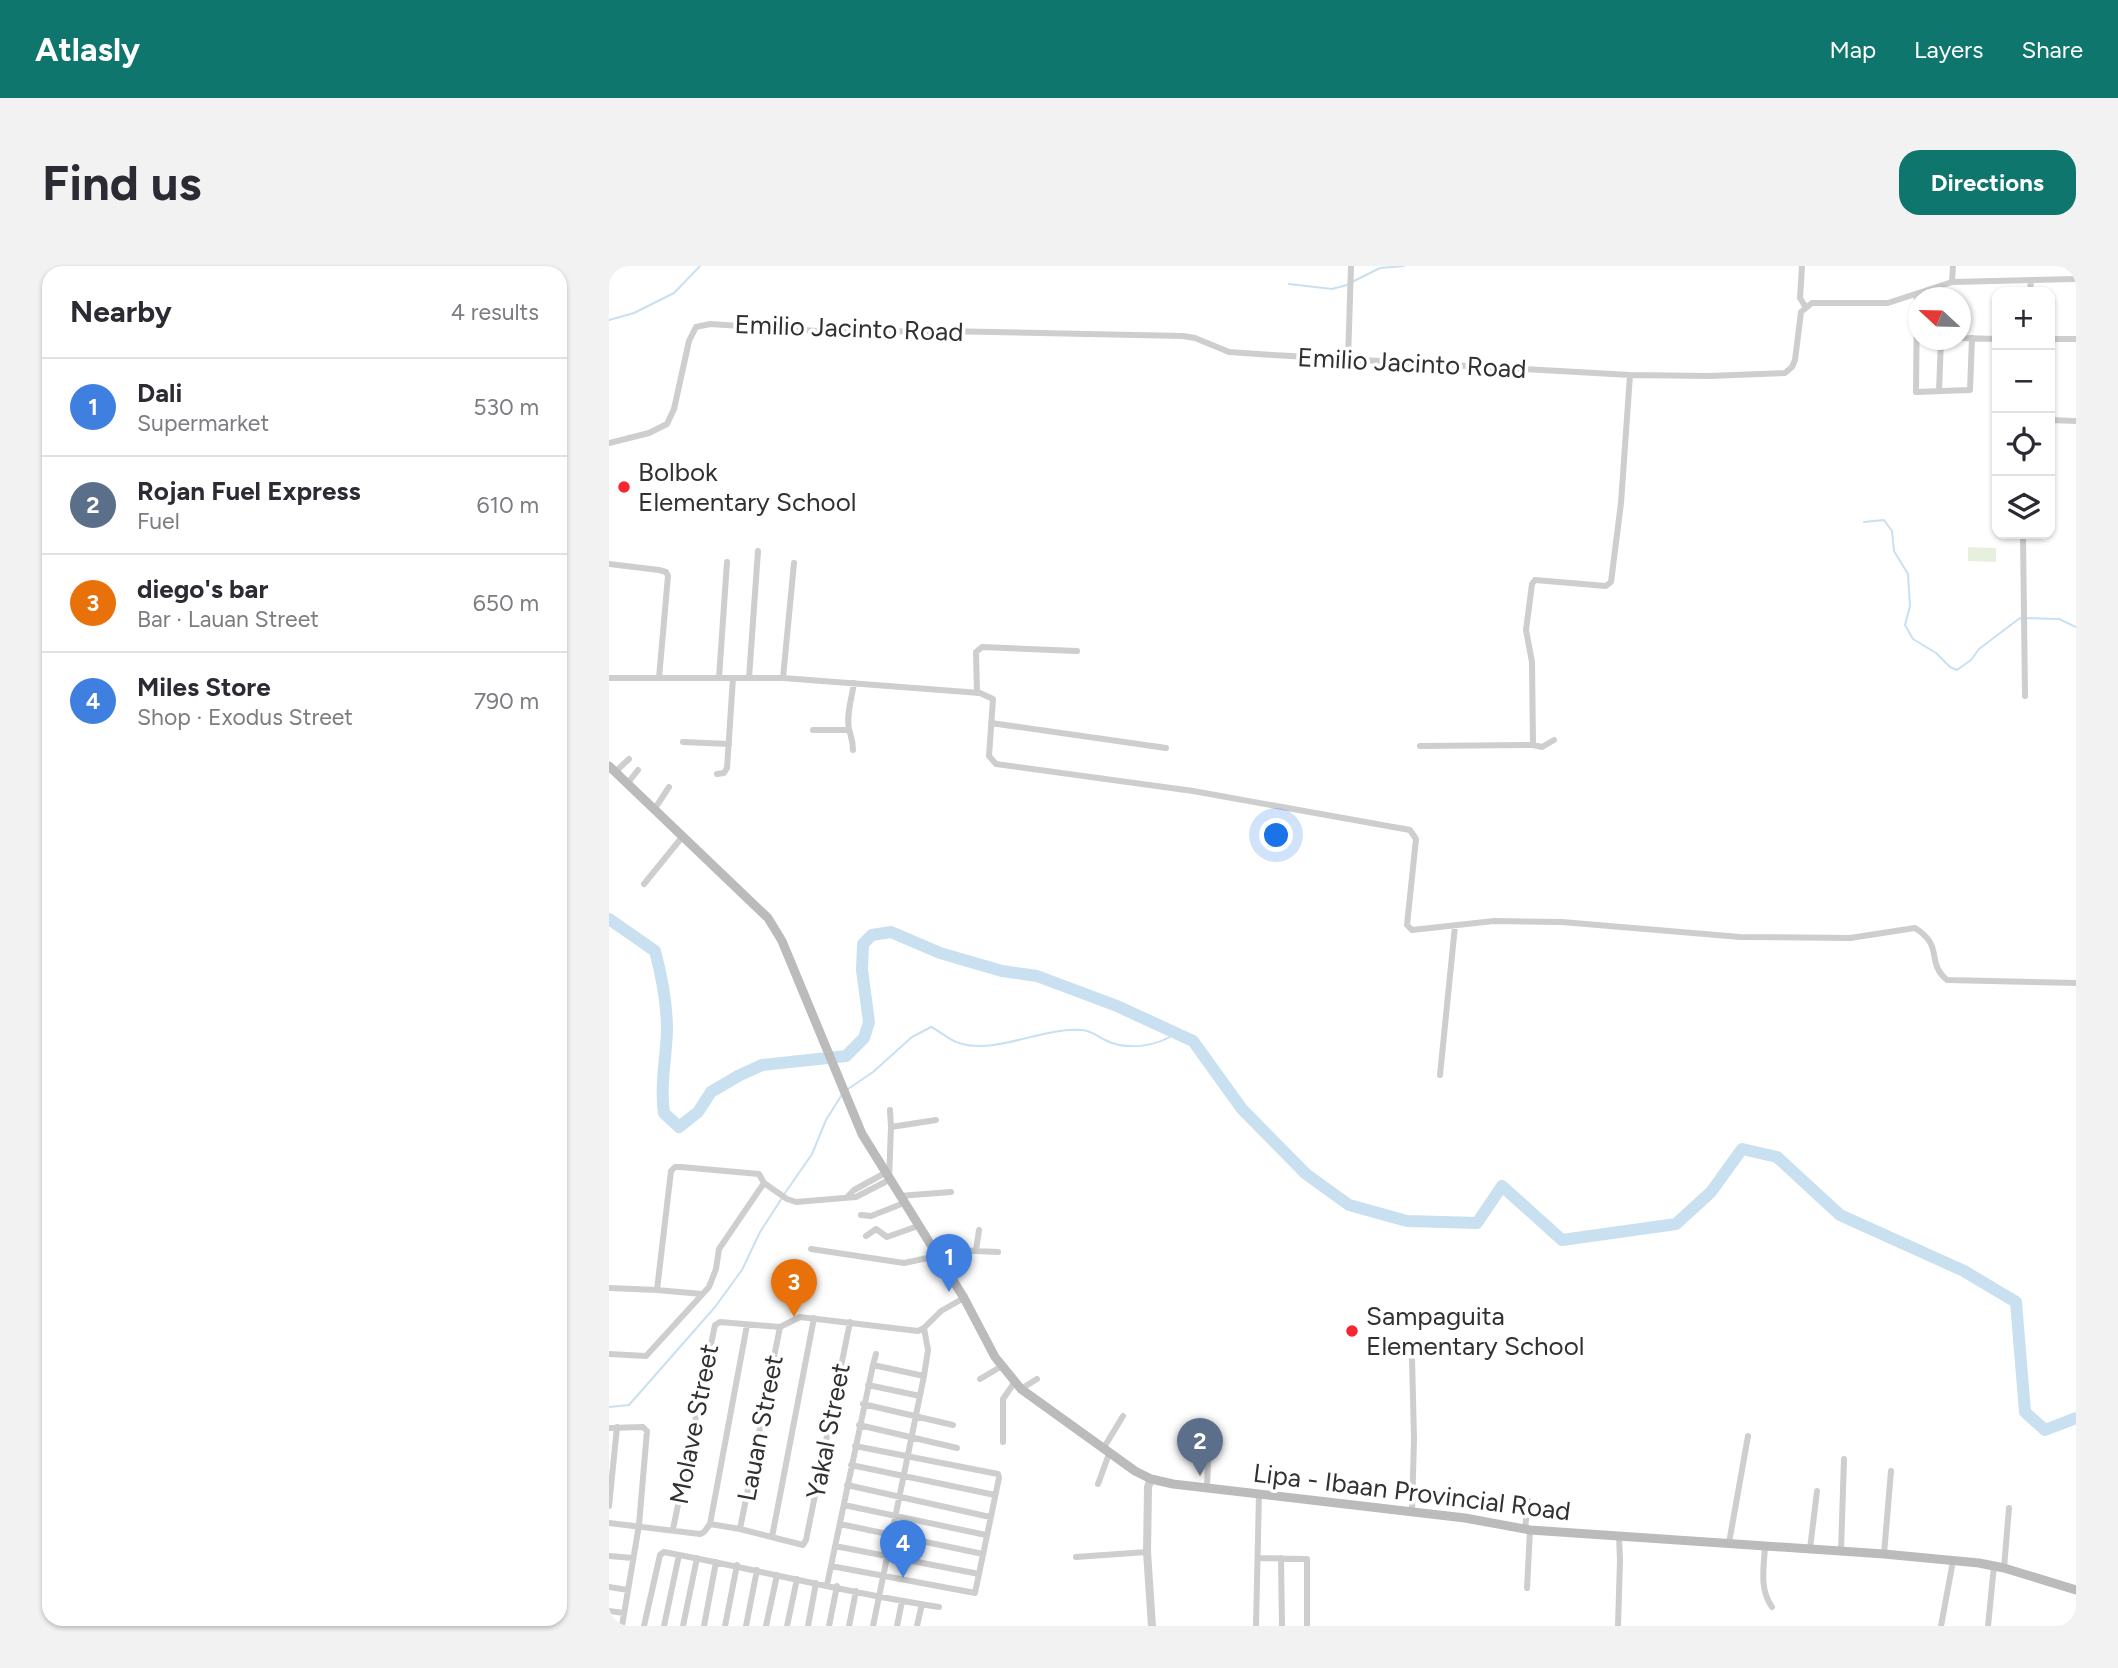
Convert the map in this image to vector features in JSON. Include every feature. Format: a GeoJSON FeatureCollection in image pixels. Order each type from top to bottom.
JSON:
{"type":"FeatureCollection","features":[{"type":"Feature","properties":{"kind":"main road","name":"Lipa - Ibaan Provincial Road"},"geometry":{"type":"LineString","coordinates":[[612,769],[768,918],[782,940],[862,1134],[964,1298],[1002,1366],[1018,1386],[1106,1451],[1151,1479],[1173,1484],[1465,1518],[1528,1530],[1953,1561],[1999,1567],[2076,1590]]}},
{"type":"Feature","properties":{"kind":"street"},"geometry":{"type":"LineString","coordinates":[[1348,360],[1351,266]]}},
{"type":"Feature","properties":{"kind":"street"},"geometry":{"type":"LineString","coordinates":[[1802,266],[1800,298],[1805,306],[1819,301],[1888,303],[1908,297]]}},
{"type":"Feature","properties":{"kind":"street"},"geometry":{"type":"LineString","coordinates":[[1952,282],[1953,266]]}},
{"type":"Feature","properties":{"kind":"street"},"geometry":{"type":"LineString","coordinates":[[1937,287],[1952,282],[2076,279]]}},
{"type":"Feature","properties":{"kind":"street"},"geometry":{"type":"LineString","coordinates":[[2030,287],[2031,280]]}},
{"type":"Feature","properties":{"kind":"street","name":"Emilio Jacinto Road"},"geometry":{"type":"LineString","coordinates":[[609,443],[649,433],[667,424],[674,409],[689,341],[696,327],[710,324],[832,332],[941,331],[1183,336],[1229,352],[1630,375],[1744,376],[1785,373],[1795,360],[1801,312],[1805,306]]}},
{"type":"Feature","properties":{"kind":"street"},"geometry":{"type":"LineString","coordinates":[[1917,350],[1916,392],[1970,390],[1972,338],[1992,339]]}},
{"type":"Feature","properties":{"kind":"street"},"geometry":{"type":"LineString","coordinates":[[2055,339],[2076,339]]}},
{"type":"Feature","properties":{"kind":"street"},"geometry":{"type":"LineString","coordinates":[[1939,391],[1941,350]]}},
{"type":"Feature","properties":{"kind":"street"},"geometry":{"type":"LineString","coordinates":[[1533,745],[1532,662],[1526,630],[1532,584],[1535,580],[1607,586],[1611,582],[1624,471],[1630,375]]}},
{"type":"Feature","properties":{"kind":"street"},"geometry":{"type":"LineString","coordinates":[[2055,420],[2076,421]]}},
{"type":"Feature","properties":{"kind":"street"},"geometry":{"type":"LineString","coordinates":[[2023,539],[2025,696]]}},
{"type":"Feature","properties":{"kind":"street"},"geometry":{"type":"LineString","coordinates":[[749,678],[758,551]]}},
{"type":"Feature","properties":{"kind":"street"},"geometry":{"type":"LineString","coordinates":[[719,678],[727,562]]}},
{"type":"Feature","properties":{"kind":"street"},"geometry":{"type":"LineString","coordinates":[[783,678],[795,562]]}},
{"type":"Feature","properties":{"kind":"street"},"geometry":{"type":"LineString","coordinates":[[609,564],[659,570],[666,572],[668,576],[659,678]]}},
{"type":"Feature","properties":{"kind":"street"},"geometry":{"type":"LineString","coordinates":[[977,693],[977,652],[982,647],[1077,651]]}},
{"type":"Feature","properties":{"kind":"street"},"geometry":{"type":"LineString","coordinates":[[609,678],[783,678],[977,693],[993,699],[989,756],[996,764],[1193,791],[1410,830],[1416,839],[1407,928],[1412,930],[1494,921],[1562,922],[1754,937],[1850,938],[1915,928],[1926,935],[1932,944],[1937,972],[1947,980],[2076,983]]}},
{"type":"Feature","properties":{"kind":"street"},"geometry":{"type":"LineString","coordinates":[[717,774],[726,771],[733,678]]}},
{"type":"Feature","properties":{"kind":"street"},"geometry":{"type":"LineString","coordinates":[[853,751],[853,738],[849,730],[854,684]]}},
{"type":"Feature","properties":{"kind":"street"},"geometry":{"type":"LineString","coordinates":[[991,723],[1166,748]]}},
{"type":"Feature","properties":{"kind":"street"},"geometry":{"type":"LineString","coordinates":[[813,730],[849,730]]}},
{"type":"Feature","properties":{"kind":"street"},"geometry":{"type":"LineString","coordinates":[[1420,746],[1542,747],[1554,740]]}},
{"type":"Feature","properties":{"kind":"street"},"geometry":{"type":"LineString","coordinates":[[684,742],[729,744]]}},
{"type":"Feature","properties":{"kind":"street"},"geometry":{"type":"LineString","coordinates":[[612,769],[629,759]]}},
{"type":"Feature","properties":{"kind":"street"},"geometry":{"type":"LineString","coordinates":[[627,784],[638,770]]}},
{"type":"Feature","properties":{"kind":"street"},"geometry":{"type":"LineString","coordinates":[[655,810],[669,787]]}},
{"type":"Feature","properties":{"kind":"street"},"geometry":{"type":"LineString","coordinates":[[644,884],[683,836]]}},
{"type":"Feature","properties":{"kind":"street"},"geometry":{"type":"LineString","coordinates":[[1440,1075],[1455,926]]}},
{"type":"Feature","properties":{"kind":"street"},"geometry":{"type":"LineString","coordinates":[[657,1290],[669,1178],[675,1167],[759,1174],[764,1183],[796,1202],[856,1197],[887,1177],[890,1110]]}},
{"type":"Feature","properties":{"kind":"street"},"geometry":{"type":"LineString","coordinates":[[891,1127],[936,1120]]}},
{"type":"Feature","properties":{"kind":"street"},"geometry":{"type":"LineString","coordinates":[[609,1354],[646,1356],[713,1278],[719,1249],[764,1183]]}},
{"type":"Feature","properties":{"kind":"street"},"geometry":{"type":"LineString","coordinates":[[861,1215],[871,1216],[901,1199],[951,1192]]}},
{"type":"Feature","properties":{"kind":"street"},"geometry":{"type":"LineString","coordinates":[[866,1236],[876,1229],[887,1237],[918,1226]]}},
{"type":"Feature","properties":{"kind":"street"},"geometry":{"type":"LineString","coordinates":[[976,1250],[979,1230]]}},
{"type":"Feature","properties":{"kind":"street"},"geometry":{"type":"LineString","coordinates":[[811,1249],[904,1263],[935,1253],[976,1250],[998,1252]]}},
{"type":"Feature","properties":{"kind":"street"},"geometry":{"type":"LineString","coordinates":[[609,1288],[702,1294]]}},
{"type":"Feature","properties":{"kind":"street"},"geometry":{"type":"LineString","coordinates":[[609,1523],[700,1534],[710,1524],[747,1325],[780,1327],[800,1317],[911,1331],[924,1328],[941,1311],[964,1298]]}},
{"type":"Feature","properties":{"kind":"street"},"geometry":{"type":"LineString","coordinates":[[710,1524],[740,1528],[772,1537],[814,1318]]}},
{"type":"Feature","properties":{"kind":"street","name":"Molave Street"},"geometry":{"type":"LineString","coordinates":[[673,1529],[698,1416],[713,1330],[720,1322],[747,1325]]}},
{"type":"Feature","properties":{"kind":"street","name":"Yakal Street"},"geometry":{"type":"LineString","coordinates":[[772,1537],[799,1546],[806,1540],[850,1322]]}},
{"type":"Feature","properties":{"kind":"street","name":"Lauan Street"},"geometry":{"type":"LineString","coordinates":[[740,1528],[780,1327]]}},
{"type":"Feature","properties":{"kind":"street"},"geometry":{"type":"LineString","coordinates":[[873,1626],[924,1376],[928,1350],[924,1328]]}},
{"type":"Feature","properties":{"kind":"street"},"geometry":{"type":"LineString","coordinates":[[827,1585],[863,1404],[876,1354]]}},
{"type":"Feature","properties":{"kind":"street"},"geometry":{"type":"LineString","coordinates":[[1412,1358],[1412,1511]]}},
{"type":"Feature","properties":{"kind":"street"},"geometry":{"type":"LineString","coordinates":[[873,1365],[924,1376]]}},
{"type":"Feature","properties":{"kind":"street"},"geometry":{"type":"LineString","coordinates":[[980,1379],[1002,1366]]}},
{"type":"Feature","properties":{"kind":"street"},"geometry":{"type":"LineString","coordinates":[[1003,1442],[1003,1399],[1018,1386],[1037,1380]]}},
{"type":"Feature","properties":{"kind":"street"},"geometry":{"type":"LineString","coordinates":[[868,1385],[920,1396]]}},
{"type":"Feature","properties":{"kind":"street"},"geometry":{"type":"LineString","coordinates":[[863,1404],[953,1425]]}},
{"type":"Feature","properties":{"kind":"street"},"geometry":{"type":"LineString","coordinates":[[1097,1485],[1106,1451],[1123,1416]]}},
{"type":"Feature","properties":{"kind":"street"},"geometry":{"type":"LineString","coordinates":[[859,1425],[957,1448]]}},
{"type":"Feature","properties":{"kind":"street"},"geometry":{"type":"LineString","coordinates":[[609,1506],[617,1427]]}},
{"type":"Feature","properties":{"kind":"street"},"geometry":{"type":"LineString","coordinates":[[609,1428],[643,1427],[647,1431],[639,1525],[622,1626]]}},
{"type":"Feature","properties":{"kind":"street"},"geometry":{"type":"LineString","coordinates":[[1729,1543],[1748,1436]]}},
{"type":"Feature","properties":{"kind":"street"},"geometry":{"type":"LineString","coordinates":[[831,1566],[975,1593],[999,1478],[997,1474],[855,1446]]}},
{"type":"Feature","properties":{"kind":"street"},"geometry":{"type":"LineString","coordinates":[[1204,1446],[1208,1460],[1207,1488]]}},
{"type":"Feature","properties":{"kind":"street"},"geometry":{"type":"LineString","coordinates":[[1841,1551],[1844,1459]]}},
{"type":"Feature","properties":{"kind":"street"},"geometry":{"type":"LineString","coordinates":[[852,1465],[995,1495]]}},
{"type":"Feature","properties":{"kind":"street"},"geometry":{"type":"LineString","coordinates":[[1884,1554],[1891,1471]]}},
{"type":"Feature","properties":{"kind":"street"},"geometry":{"type":"LineString","coordinates":[[1151,1479],[1148,1487],[1147,1552],[1153,1626]]}},
{"type":"Feature","properties":{"kind":"street"},"geometry":{"type":"LineString","coordinates":[[847,1485],[990,1517]]}},
{"type":"Feature","properties":{"kind":"street"},"geometry":{"type":"LineString","coordinates":[[1810,1549],[1817,1491]]}},
{"type":"Feature","properties":{"kind":"street"},"geometry":{"type":"LineString","coordinates":[[1256,1626],[1259,1493]]}},
{"type":"Feature","properties":{"kind":"street"},"geometry":{"type":"LineString","coordinates":[[1527,1588],[1528,1500]]}},
{"type":"Feature","properties":{"kind":"street"},"geometry":{"type":"LineString","coordinates":[[843,1506],[986,1535]]}},
{"type":"Feature","properties":{"kind":"street"},"geometry":{"type":"LineString","coordinates":[[1988,1626],[2009,1508]]}},
{"type":"Feature","properties":{"kind":"street"},"geometry":{"type":"LineString","coordinates":[[840,1524],[983,1553]]}},
{"type":"Feature","properties":{"kind":"street"},"geometry":{"type":"LineString","coordinates":[[1618,1626],[1619,1536]]}},
{"type":"Feature","properties":{"kind":"street"},"geometry":{"type":"LineString","coordinates":[[835,1546],[979,1574]]}},
{"type":"Feature","properties":{"kind":"street"},"geometry":{"type":"LineString","coordinates":[[1765,1546],[1765,1597],[1772,1607]]}},
{"type":"Feature","properties":{"kind":"street"},"geometry":{"type":"LineString","coordinates":[[644,1626],[660,1555],[664,1552],[902,1601],[939,1606]]}},
{"type":"Feature","properties":{"kind":"street"},"geometry":{"type":"LineString","coordinates":[[1076,1557],[1147,1552]]}},
{"type":"Feature","properties":{"kind":"street"},"geometry":{"type":"LineString","coordinates":[[664,1626],[679,1555]]}},
{"type":"Feature","properties":{"kind":"street"},"geometry":{"type":"LineString","coordinates":[[609,1556],[632,1558]]}},
{"type":"Feature","properties":{"kind":"street"},"geometry":{"type":"LineString","coordinates":[[683,1626],[697,1558]]}},
{"type":"Feature","properties":{"kind":"street"},"geometry":{"type":"LineString","coordinates":[[1258,1558],[1307,1559],[1307,1626]]}},
{"type":"Feature","properties":{"kind":"street"},"geometry":{"type":"LineString","coordinates":[[1281,1558],[1282,1626]]}},
{"type":"Feature","properties":{"kind":"street"},"geometry":{"type":"LineString","coordinates":[[1941,1626],[1953,1561]]}},
{"type":"Feature","properties":{"kind":"street"},"geometry":{"type":"LineString","coordinates":[[704,1626],[716,1562]]}},
{"type":"Feature","properties":{"kind":"street"},"geometry":{"type":"LineString","coordinates":[[725,1626],[737,1565]]}},
{"type":"Feature","properties":{"kind":"street"},"geometry":{"type":"LineString","coordinates":[[746,1626],[757,1570]]}},
{"type":"Feature","properties":{"kind":"street"},"geometry":{"type":"LineString","coordinates":[[766,1626],[777,1575]]}},
{"type":"Feature","properties":{"kind":"street"},"geometry":{"type":"LineString","coordinates":[[787,1626],[796,1578]]}},
{"type":"Feature","properties":{"kind":"street"},"geometry":{"type":"LineString","coordinates":[[807,1626],[816,1583]]}},
{"type":"Feature","properties":{"kind":"street"},"geometry":{"type":"LineString","coordinates":[[829,1626],[837,1586]]}},
{"type":"Feature","properties":{"kind":"street"},"geometry":{"type":"LineString","coordinates":[[609,1587],[628,1590]]}},
{"type":"Feature","properties":{"kind":"street"},"geometry":{"type":"LineString","coordinates":[[849,1626],[856,1591]]}},
{"type":"Feature","properties":{"kind":"street"},"geometry":{"type":"LineString","coordinates":[[897,1626],[902,1601]]}},
{"type":"Feature","properties":{"kind":"street"},"geometry":{"type":"LineString","coordinates":[[918,1626],[922,1604]]}},
{"type":"Feature","properties":{"kind":"street"},"geometry":{"type":"LineString","coordinates":[[609,1611],[624,1613]]}},
{"type":"Feature","properties":{"kind":"green space"},"geometry":{"type":"Polygon","coordinates":[[[1968,547],[1996,548],[1996,562],[1968,561],[1968,547]]]}},
{"type":"Feature","properties":{"kind":"waterway"},"geometry":{"type":"LineString","coordinates":[[609,320],[634,313],[674,293],[700,266]]}},
{"type":"Feature","properties":{"kind":"waterway"},"geometry":{"type":"LineString","coordinates":[[1352,282],[1380,268],[1404,266]]}},
{"type":"Feature","properties":{"kind":"waterway"},"geometry":{"type":"LineString","coordinates":[[1289,284],[1332,289],[1347,285]]}},
{"type":"Feature","properties":{"kind":"waterway"},"geometry":{"type":"LineString","coordinates":[[1864,522],[1884,520],[1892,531],[1894,551],[1908,574],[1910,606],[1905,625],[1913,639],[1936,653],[1950,667],[1957,670],[1971,660],[1979,649],[2020,618],[2059,619],[2076,627]]}},
{"type":"Feature","properties":{"kind":"waterway"},"geometry":{"type":"LineString","coordinates":[[609,919],[655,951],[664,990],[667,1021],[664,1113],[679,1127],[698,1112],[711,1092],[762,1065],[846,1056],[864,1038],[869,1022],[862,970],[863,944],[872,935],[891,932],[940,953],[1002,971],[1037,976],[1117,1006],[1193,1041],[1242,1109],[1306,1174],[1349,1205],[1407,1221],[1477,1223],[1502,1186],[1562,1240],[1676,1224],[1711,1192],[1742,1149],[1777,1157],[1840,1215],[1964,1271],[2016,1302],[2025,1412],[2045,1430],[2076,1418]]}},
{"type":"Feature","properties":{"kind":"waterway"},"geometry":{"type":"LineString","coordinates":[[848,1089],[873,1072],[912,1037],[931,1027],[956,1042],[973,1046],[988,1046],[1066,1030],[1091,1032],[1123,1046],[1141,1046],[1160,1042],[1176,1033]]}},
{"type":"Feature","properties":{"kind":"waterway"},"geometry":{"type":"LineString","coordinates":[[785,1193],[812,1154],[826,1120],[841,1096]]}},
{"type":"Feature","properties":{"kind":"waterway"},"geometry":{"type":"LineString","coordinates":[[609,1407],[629,1405],[715,1307],[742,1270],[760,1232],[782,1198]]}},
{"type":"Feature","properties":{"kind":"place","name":"Bolbok Elementary School"},"geometry":{"type":"Point","coordinates":[624,487]}},
{"type":"Feature","properties":{"kind":"place","name":"Dali"},"geometry":{"type":"Point","coordinates":[949,1292]}},
{"type":"Feature","properties":{"kind":"place","name":"diego's bar"},"geometry":{"type":"Point","coordinates":[794,1317]}},
{"type":"Feature","properties":{"kind":"place","name":"Sampaguita Elementary School"},"geometry":{"type":"Point","coordinates":[1352,1331]}},
{"type":"Feature","properties":{"kind":"place","name":"Rojan Fuel Express"},"geometry":{"type":"Point","coordinates":[1200,1476]}},
{"type":"Feature","properties":{"kind":"place","name":"Miles Store"},"geometry":{"type":"Point","coordinates":[903,1578]}}]}
